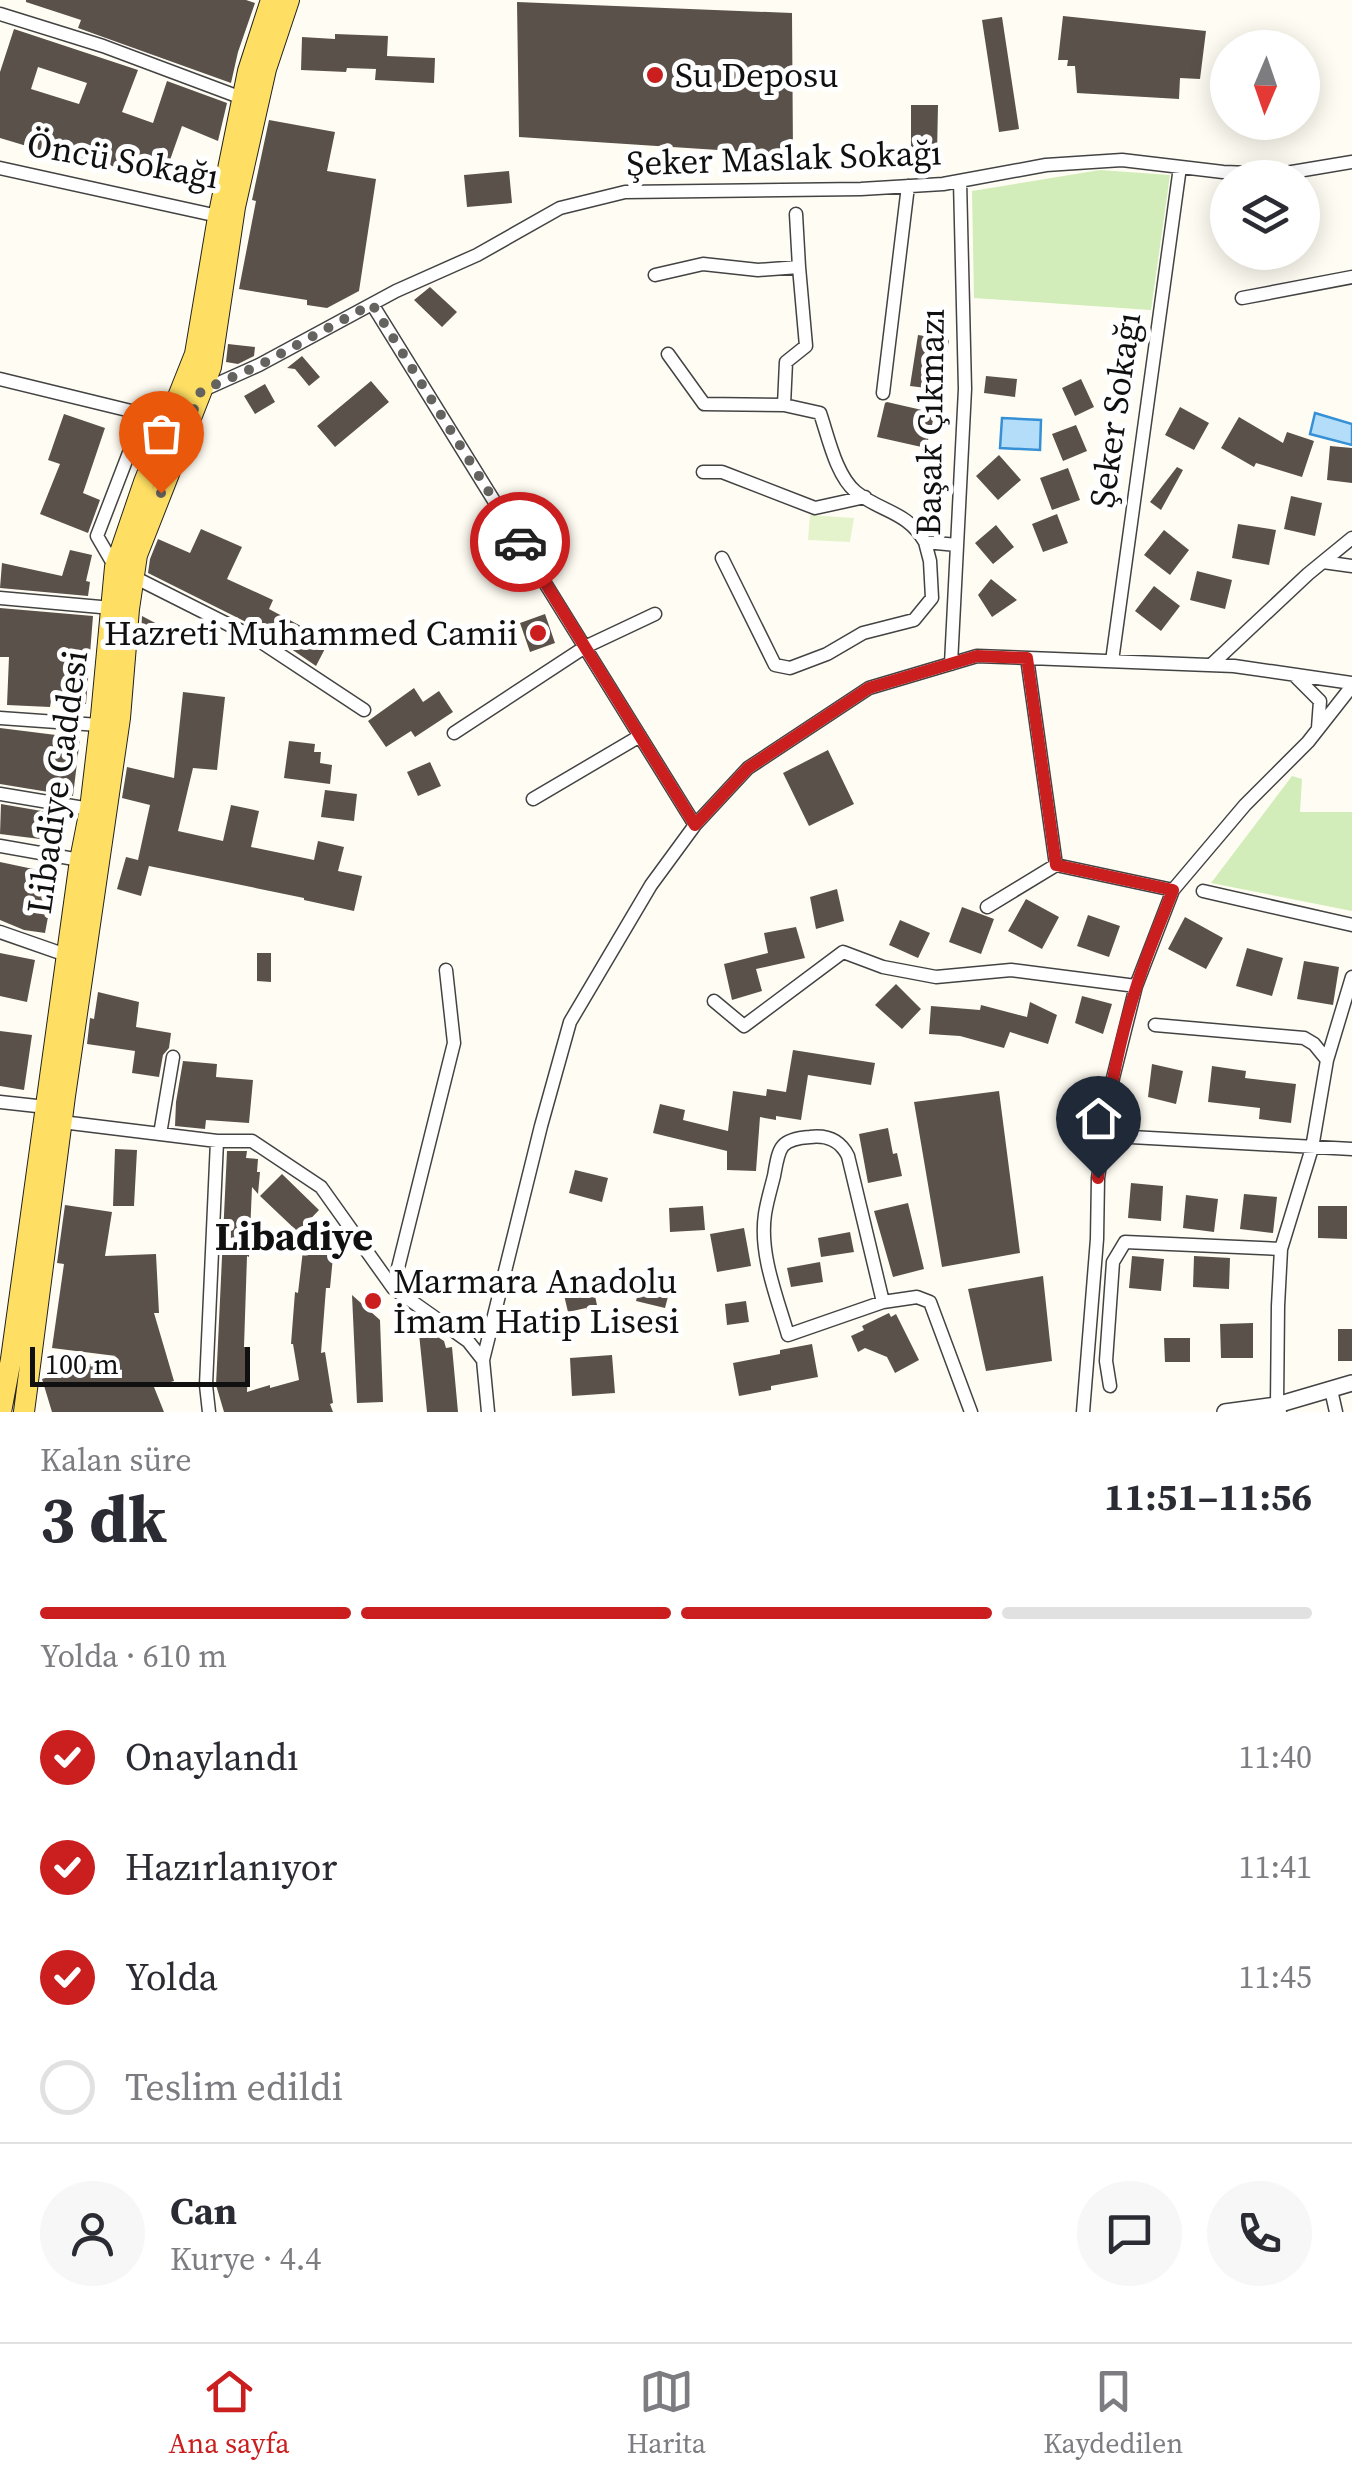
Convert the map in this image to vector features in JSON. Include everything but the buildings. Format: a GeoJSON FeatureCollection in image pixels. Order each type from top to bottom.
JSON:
{"type":"FeatureCollection","features":[{"type":"Feature","properties":{"kind":"main road","name":"Libadiye Caddesi"},"geometry":{"type":"LineString","coordinates":[[1,1412],[90,808],[112,608],[156,450],[201,391],[211,367],[242,98],[272,0]]}},
{"type":"Feature","properties":{"kind":"main road","name":"Libadiye Caddesi"},"geometry":{"type":"LineString","coordinates":[[24,1412],[120,718],[124,572],[137,555],[177,425],[227,211],[289,0]]}},
{"type":"Feature","properties":{"kind":"street"},"geometry":{"type":"LineString","coordinates":[[0,14],[103,46],[242,98]]}},
{"type":"Feature","properties":{"kind":"street","name":"Şeker Maslak Sokağı"},"geometry":{"type":"LineString","coordinates":[[201,391],[477,255],[560,208],[625,192],[908,186],[1046,165],[1122,160],[1223,172],[1280,174],[1352,162]]}},
{"type":"Feature","properties":{"kind":"street","name":"Şeker Sokağı"},"geometry":{"type":"LineString","coordinates":[[1112,661],[1180,167]]}},
{"type":"Feature","properties":{"kind":"street","name":"Öncü Sokağı"},"geometry":{"type":"LineString","coordinates":[[0,168],[227,211]]}},
{"type":"Feature","properties":{"kind":"street","name":"Başak Çıkmazı"},"geometry":{"type":"LineString","coordinates":[[950,664],[964,388],[960,181]]}},
{"type":"Feature","properties":{"kind":"street"},"geometry":{"type":"LineString","coordinates":[[883,393],[908,186]]}},
{"type":"Feature","properties":{"kind":"street"},"geometry":{"type":"LineString","coordinates":[[784,405],[786,362],[806,346],[796,214]]}},
{"type":"Feature","properties":{"kind":"street"},"geometry":{"type":"LineString","coordinates":[[655,275],[702,264],[758,270],[799,267]]}},
{"type":"Feature","properties":{"kind":"street"},"geometry":{"type":"LineString","coordinates":[[1242,298],[1352,277]]}},
{"type":"Feature","properties":{"kind":"street"},"geometry":{"type":"LineString","coordinates":[[372,304],[695,825]]}},
{"type":"Feature","properties":{"kind":"street"},"geometry":{"type":"LineString","coordinates":[[668,354],[704,404],[784,405],[820,413],[836,463],[854,491],[916,527],[930,561],[932,598],[914,620],[863,633],[827,654],[790,668],[774,665],[722,558]]}},
{"type":"Feature","properties":{"kind":"street"},"geometry":{"type":"LineString","coordinates":[[0,379],[177,425]]}},
{"type":"Feature","properties":{"kind":"street"},"geometry":{"type":"LineString","coordinates":[[703,472],[722,472],[815,508],[866,497]]}},
{"type":"Feature","properties":{"kind":"street"},"geometry":{"type":"LineString","coordinates":[[1210,665],[1352,538]]}},
{"type":"Feature","properties":{"kind":"street"},"geometry":{"type":"LineString","coordinates":[[925,542],[956,545]]}},
{"type":"Feature","properties":{"kind":"street"},"geometry":{"type":"LineString","coordinates":[[1323,562],[1352,566]]}},
{"type":"Feature","properties":{"kind":"street"},"geometry":{"type":"LineString","coordinates":[[124,572],[255,638],[364,710]]}},
{"type":"Feature","properties":{"kind":"street"},"geometry":{"type":"LineString","coordinates":[[0,598],[112,608]]}},
{"type":"Feature","properties":{"kind":"street"},"geometry":{"type":"LineString","coordinates":[[454,733],[584,647],[656,614]]}},
{"type":"Feature","properties":{"kind":"street"},"geometry":{"type":"LineString","coordinates":[[488,1412],[483,1360],[570,1022],[651,885],[695,825],[748,768],[869,688],[977,656],[1234,666],[1352,684],[1318,728],[1244,805],[1173,890],[1136,986],[1113,1078],[1100,1164],[1083,1412]]}},
{"type":"Feature","properties":{"kind":"street"},"geometry":{"type":"LineString","coordinates":[[1027,658],[1056,865]]}},
{"type":"Feature","properties":{"kind":"street"},"geometry":{"type":"LineString","coordinates":[[1294,675],[1320,702],[1318,728]]}},
{"type":"Feature","properties":{"kind":"street"},"geometry":{"type":"LineString","coordinates":[[0,718],[99,725]]}},
{"type":"Feature","properties":{"kind":"street"},"geometry":{"type":"LineString","coordinates":[[533,800],[640,736]]}},
{"type":"Feature","properties":{"kind":"street"},"geometry":{"type":"LineString","coordinates":[[0,794],[90,808]]}},
{"type":"Feature","properties":{"kind":"street"},"geometry":{"type":"LineString","coordinates":[[0,846],[80,860]]}},
{"type":"Feature","properties":{"kind":"street"},"geometry":{"type":"LineString","coordinates":[[987,907],[1056,865],[1173,890]]}},
{"type":"Feature","properties":{"kind":"street"},"geometry":{"type":"LineString","coordinates":[[1203,890],[1352,924]]}},
{"type":"Feature","properties":{"kind":"street"},"geometry":{"type":"LineString","coordinates":[[0,932],[66,955]]}},
{"type":"Feature","properties":{"kind":"street"},"geometry":{"type":"LineString","coordinates":[[714,1002],[744,1026],[843,952],[883,967],[936,977],[1011,970],[1136,986]]}},
{"type":"Feature","properties":{"kind":"street"},"geometry":{"type":"LineString","coordinates":[[393,1288],[454,1042],[446,970]]}},
{"type":"Feature","properties":{"kind":"street"},"geometry":{"type":"LineString","coordinates":[[1279,1409],[1281,1250],[1312,1148],[1327,1060],[1352,976]]}},
{"type":"Feature","properties":{"kind":"street"},"geometry":{"type":"LineString","coordinates":[[1155,1025],[1304,1038],[1327,1060]]}},
{"type":"Feature","properties":{"kind":"street"},"geometry":{"type":"LineString","coordinates":[[1334,1033],[1352,1034]]}},
{"type":"Feature","properties":{"kind":"street"},"geometry":{"type":"LineString","coordinates":[[160,1134],[173,1057]]}},
{"type":"Feature","properties":{"kind":"street"},"geometry":{"type":"LineString","coordinates":[[0,1102],[46,1106]]}},
{"type":"Feature","properties":{"kind":"street"},"geometry":{"type":"LineString","coordinates":[[62,1122],[217,1141],[252,1140],[321,1188],[393,1288],[468,1341],[483,1360]]}},
{"type":"Feature","properties":{"kind":"street"},"geometry":{"type":"LineString","coordinates":[[883,1302],[844,1149],[830,1138],[818,1136],[787,1141],[778,1155],[764,1217],[769,1267],[788,1335],[883,1302],[917,1297],[930,1302],[971,1412]]}},
{"type":"Feature","properties":{"kind":"street"},"geometry":{"type":"LineString","coordinates":[[1131,1136],[1352,1149]]}},
{"type":"Feature","properties":{"kind":"street"},"geometry":{"type":"LineString","coordinates":[[209,1412],[206,1385],[217,1141]]}},
{"type":"Feature","properties":{"kind":"street"},"geometry":{"type":"LineString","coordinates":[[1110,1386],[1106,1361],[1113,1262],[1125,1242],[1281,1250]]}},
{"type":"Feature","properties":{"kind":"street"},"geometry":{"type":"LineString","coordinates":[[1224,1412],[1279,1409],[1352,1383]]}},
{"type":"Feature","properties":{"kind":"street"},"geometry":{"type":"LineString","coordinates":[[1331,1390],[1336,1412]]}},
{"type":"Feature","properties":{"kind":"green space"},"geometry":{"type":"Polygon","coordinates":[[[1100,170],[1170,175],[1151,310],[974,298],[972,191],[1100,170]]]}},
{"type":"Feature","properties":{"kind":"green space"},"geometry":{"type":"Polygon","coordinates":[[[810,515],[854,518],[850,542],[808,540],[810,515]]]}},
{"type":"Feature","properties":{"kind":"green space"},"geometry":{"type":"Polygon","coordinates":[[[1292,776],[1302,779],[1300,812],[1352,812],[1352,911],[1211,883],[1292,776]]]}},
{"type":"Feature","properties":{"kind":"water"},"geometry":{"type":"Polygon","coordinates":[[[1315,413],[1352,424],[1352,445],[1310,434],[1315,413]]]}},
{"type":"Feature","properties":{"kind":"water"},"geometry":{"type":"Polygon","coordinates":[[[1002,418],[1041,420],[1040,450],[1000,448],[1002,418]]]}},
{"type":"Feature","properties":{"kind":"way so far"},"geometry":{"type":"LineString","coordinates":[[161,493],[201,391],[260,365],[372,304],[520,542]]}},
{"type":"Feature","properties":{"kind":"place","name":"Su Deposu"},"geometry":{"type":"Point","coordinates":[655,75]}},
{"type":"Feature","properties":{"kind":"place","name":"Hazreti Muhammed Camii"},"geometry":{"type":"Point","coordinates":[538,633]}},
{"type":"Feature","properties":{"kind":"place","name":"Marmara Anadolu İmam Hatip Lisesi"},"geometry":{"type":"Point","coordinates":[373,1301]}},
{"type":"Feature","properties":{"kind":"district","name":"Libadiye"},"geometry":{"type":"Point","coordinates":[294,1236]}},
{"type":"Feature","properties":{"kind":"route"},"geometry":{"type":"LineString","coordinates":[[520,542],[695,825],[748,768],[869,688],[977,656],[1027,658],[1056,865],[1173,890],[1136,986],[1113,1078],[1098,1178]]}}]}
